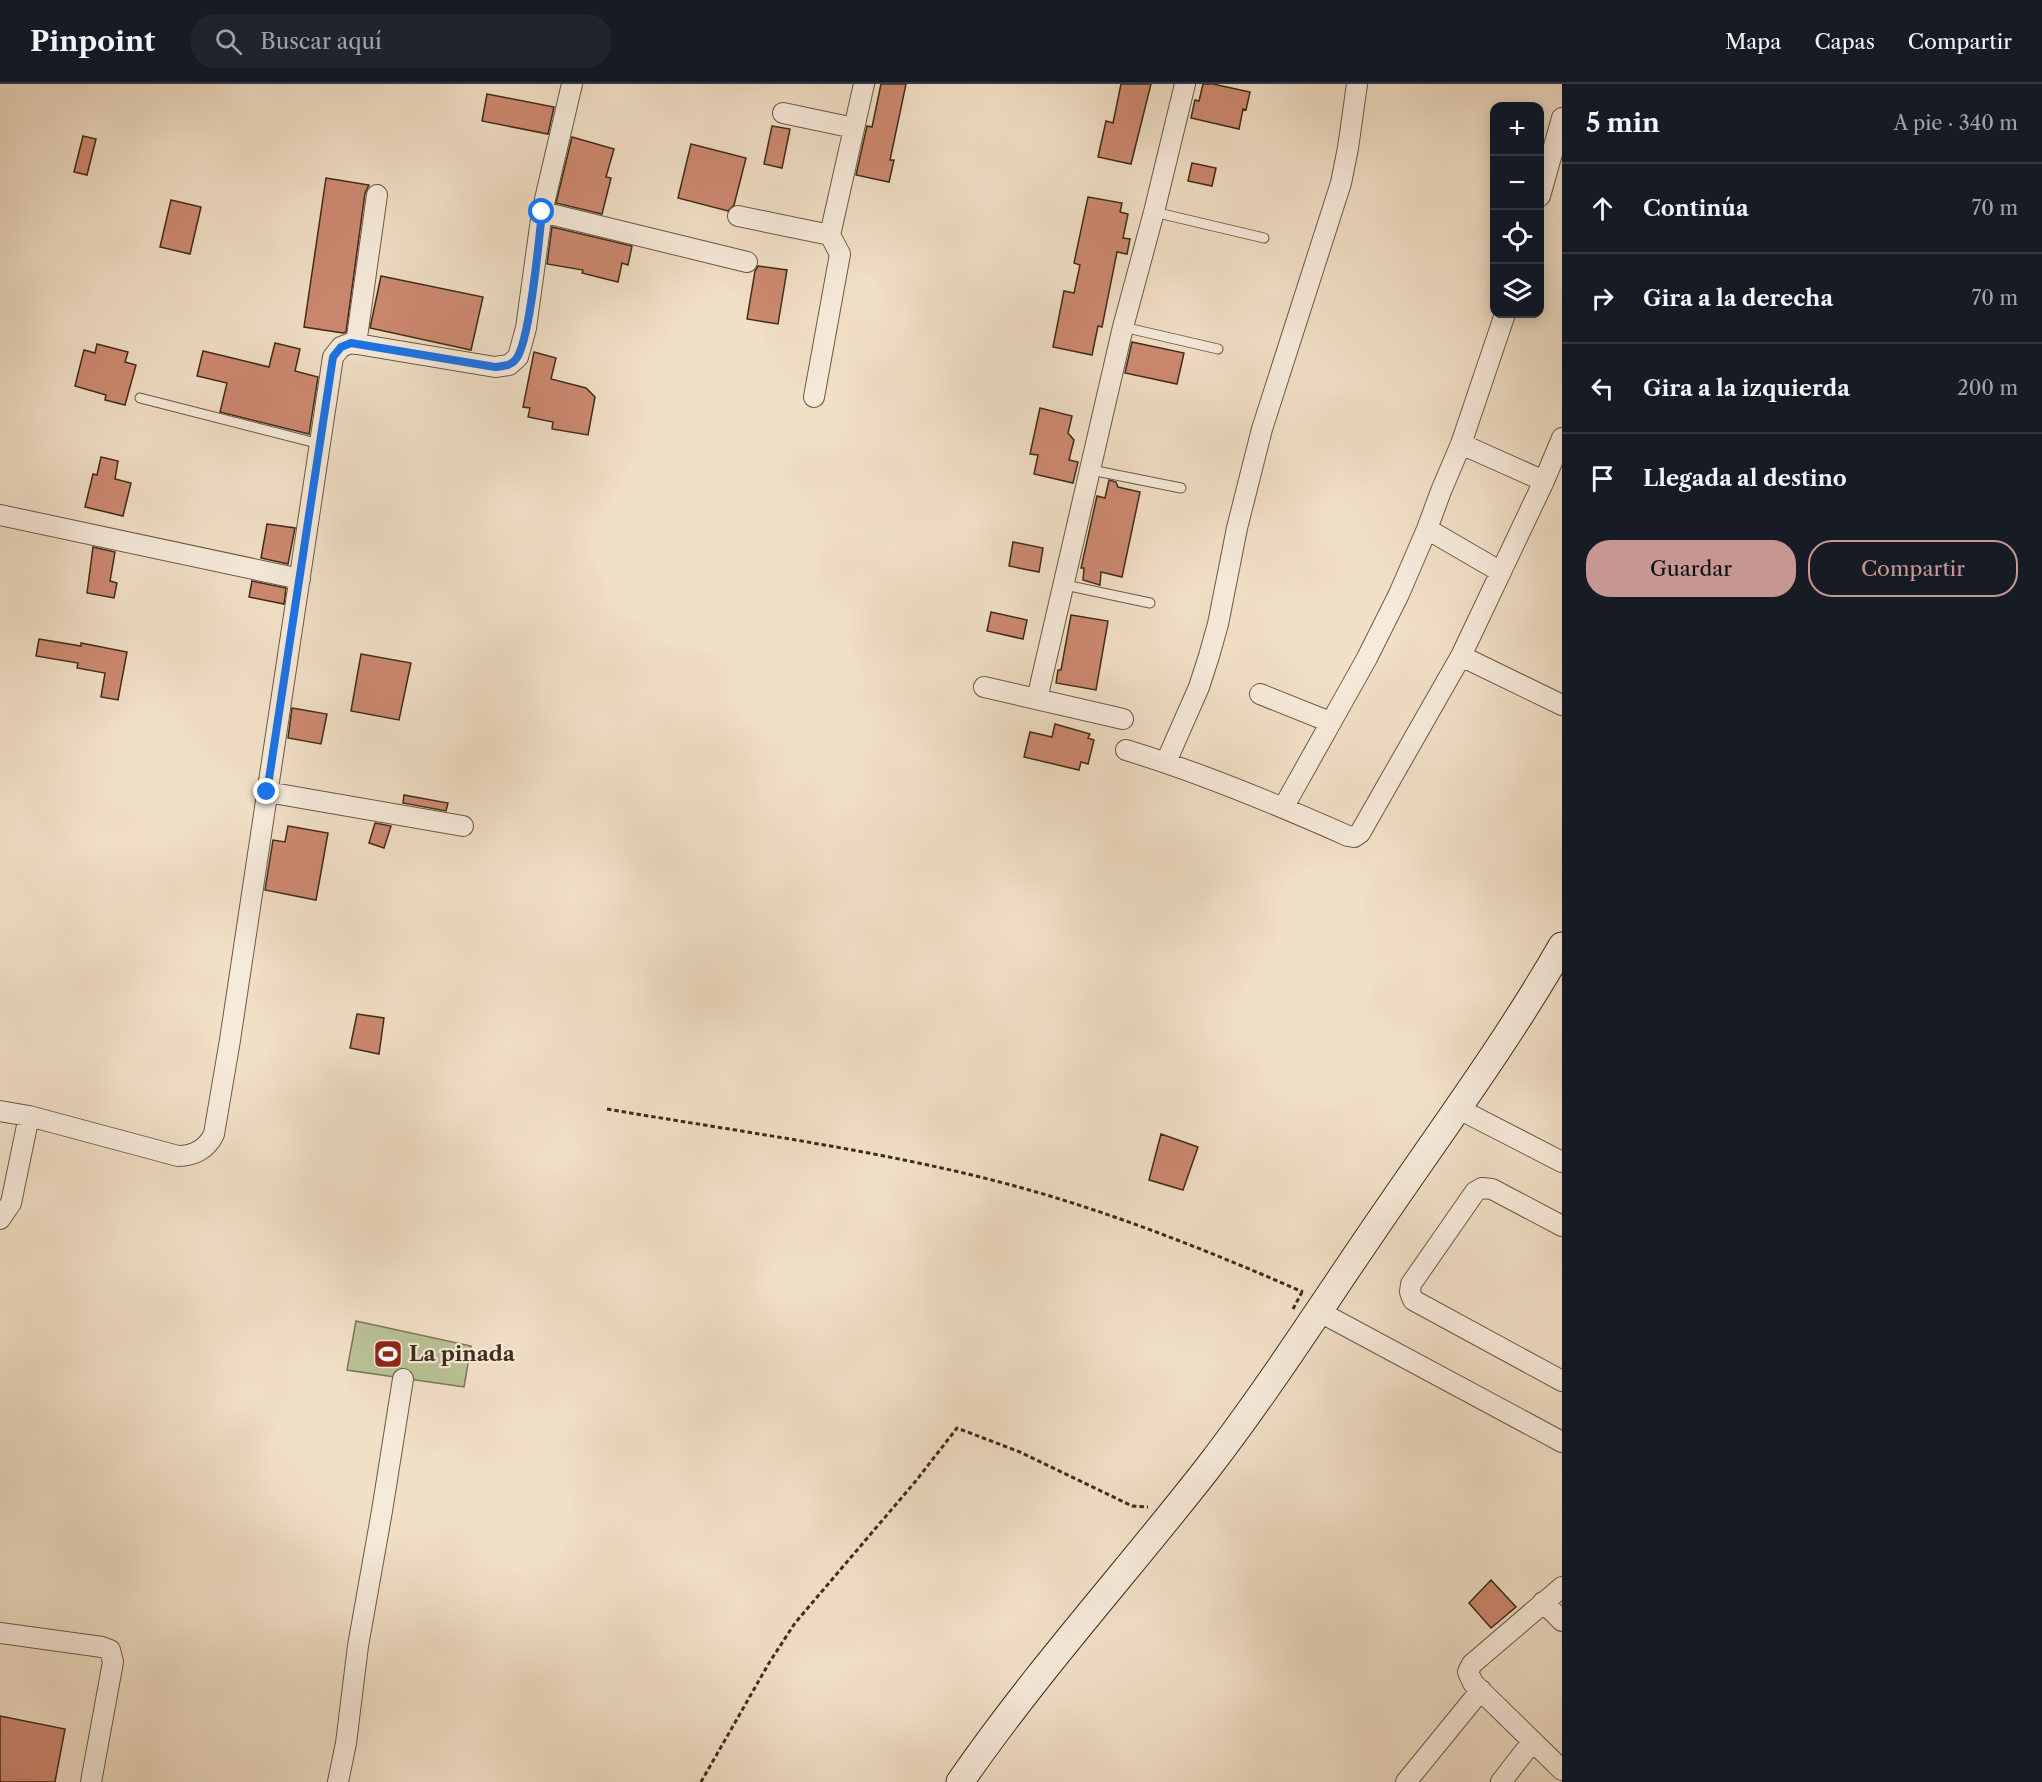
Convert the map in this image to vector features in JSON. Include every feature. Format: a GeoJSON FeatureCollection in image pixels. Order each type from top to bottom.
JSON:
{"type":"FeatureCollection","features":[{"type":"Feature","properties":{"kind":"street"},"geometry":{"type":"LineString","coordinates":[[0,1111],[29,1116],[178,1156],[194,1154],[211,1140],[214,1134],[230,1040],[333,357],[341,347],[356,344],[495,367],[513,362],[518,357],[526,328],[542,212],[572,84]]}},
{"type":"Feature","properties":{"kind":"street"},"geometry":{"type":"LineString","coordinates":[[814,398],[840,254],[831,236],[864,84]]}},
{"type":"Feature","properties":{"kind":"street"},"geometry":{"type":"LineString","coordinates":[[1037,699],[1124,327],[1185,84]]}},
{"type":"Feature","properties":{"kind":"street"},"geometry":{"type":"LineString","coordinates":[[1166,762],[1199,687],[1218,624],[1262,429],[1341,183],[1357,84]]}},
{"type":"Feature","properties":{"kind":"street"},"geometry":{"type":"LineString","coordinates":[[783,113],[854,128]]}},
{"type":"Feature","properties":{"kind":"street"},"geometry":{"type":"LineString","coordinates":[[1544,178],[1562,118]]}},
{"type":"Feature","properties":{"kind":"street"},"geometry":{"type":"LineString","coordinates":[[356,344],[377,195]]}},
{"type":"Feature","properties":{"kind":"street"},"geometry":{"type":"LineString","coordinates":[[542,212],[747,262]]}},
{"type":"Feature","properties":{"kind":"street"},"geometry":{"type":"LineString","coordinates":[[738,216],[831,236]]}},
{"type":"Feature","properties":{"kind":"street"},"geometry":{"type":"LineString","coordinates":[[1283,808],[1399,594],[1461,444],[1504,318]]}},
{"type":"Feature","properties":{"kind":"street"},"geometry":{"type":"LineString","coordinates":[[1126,750],[1166,762],[1348,836],[1354,837],[1360,833],[1461,656],[1562,438]]}},
{"type":"Feature","properties":{"kind":"street"},"geometry":{"type":"LineString","coordinates":[[1461,444],[1544,481]]}},
{"type":"Feature","properties":{"kind":"street"},"geometry":{"type":"LineString","coordinates":[[0,515],[300,579]]}},
{"type":"Feature","properties":{"kind":"street"},"geometry":{"type":"LineString","coordinates":[[1427,529],[1501,572]]}},
{"type":"Feature","properties":{"kind":"street"},"geometry":{"type":"LineString","coordinates":[[1461,656],[1562,705]]}},
{"type":"Feature","properties":{"kind":"street"},"geometry":{"type":"LineString","coordinates":[[984,687],[1123,719]]}},
{"type":"Feature","properties":{"kind":"street"},"geometry":{"type":"LineString","coordinates":[[1260,694],[1330,722]]}},
{"type":"Feature","properties":{"kind":"street"},"geometry":{"type":"LineString","coordinates":[[267,792],[463,826]]}},
{"type":"Feature","properties":{"kind":"street"},"geometry":{"type":"LineString","coordinates":[[960,1782],[1043,1668],[1208,1467],[1254,1404],[1504,1042],[1562,946]]}},
{"type":"Feature","properties":{"kind":"street"},"geometry":{"type":"LineString","coordinates":[[1457,1108],[1562,1162]]}},
{"type":"Feature","properties":{"kind":"street"},"geometry":{"type":"LineString","coordinates":[[0,1219],[11,1203],[29,1116]]}},
{"type":"Feature","properties":{"kind":"street"},"geometry":{"type":"LineString","coordinates":[[1562,1226],[1492,1189],[1482,1188],[1475,1191],[1411,1284],[1410,1292],[1413,1300],[1562,1381]]}},
{"type":"Feature","properties":{"kind":"street"},"geometry":{"type":"LineString","coordinates":[[1321,1306],[1562,1442]]}},
{"type":"Feature","properties":{"kind":"street"},"geometry":{"type":"LineString","coordinates":[[338,1782],[346,1743],[358,1646],[403,1378]]}},
{"type":"Feature","properties":{"kind":"street"},"geometry":{"type":"LineString","coordinates":[[1562,1587],[1472,1664],[1468,1672],[1469,1677],[1481,1690],[1562,1770]]}},
{"type":"Feature","properties":{"kind":"street"},"geometry":{"type":"LineString","coordinates":[[1543,1602],[1562,1621]]}},
{"type":"Feature","properties":{"kind":"street"},"geometry":{"type":"LineString","coordinates":[[0,1633],[110,1650],[113,1662],[91,1782]]}},
{"type":"Feature","properties":{"kind":"street"},"geometry":{"type":"LineString","coordinates":[[1406,1782],[1481,1690]]}},
{"type":"Feature","properties":{"kind":"street"},"geometry":{"type":"LineString","coordinates":[[1501,1782],[1533,1742]]}},
{"type":"Feature","properties":{"kind":"lane"},"geometry":{"type":"LineString","coordinates":[[1154,212],[1264,238]]}},
{"type":"Feature","properties":{"kind":"lane"},"geometry":{"type":"LineString","coordinates":[[1124,327],[1218,349]]}},
{"type":"Feature","properties":{"kind":"lane"},"geometry":{"type":"LineString","coordinates":[[140,398],[320,444]]}},
{"type":"Feature","properties":{"kind":"lane"},"geometry":{"type":"LineString","coordinates":[[1091,470],[1181,488]]}},
{"type":"Feature","properties":{"kind":"lane"},"geometry":{"type":"LineString","coordinates":[[1065,585],[1150,603]]}},
{"type":"Feature","properties":{"kind":"path"},"geometry":{"type":"LineString","coordinates":[[607,1109],[912,1161],[992,1180],[1052,1197],[1184,1241],[1321,1306]]}},
{"type":"Feature","properties":{"kind":"path"},"geometry":{"type":"LineString","coordinates":[[701,1782],[769,1663],[795,1623],[908,1490],[957,1428],[1020,1452],[1132,1506],[1146,1508]]}},
{"type":"Feature","properties":{"kind":"green space","name":"La pinada"},"geometry":{"type":"Polygon","coordinates":[[[356,1321],[471,1346],[464,1387],[347,1370],[356,1321]]]}},
{"type":"Feature","properties":{"kind":"building"},"geometry":{"type":"Polygon","coordinates":[[[881,84],[906,84],[890,160],[894,160],[889,182],[856,175],[867,126],[872,127],[881,84]]]}},
{"type":"Feature","properties":{"kind":"building"},"geometry":{"type":"Polygon","coordinates":[[[1121,84],[1151,84],[1131,164],[1098,157],[1106,121],[1113,123],[1121,84]]]}},
{"type":"Feature","properties":{"kind":"building"},"geometry":{"type":"Polygon","coordinates":[[[1203,84],[1250,92],[1246,110],[1243,109],[1239,129],[1191,118],[1195,100],[1199,101],[1203,84]]]}},
{"type":"Feature","properties":{"kind":"building"},"geometry":{"type":"Polygon","coordinates":[[[487,94],[554,107],[548,134],[482,121],[487,94]]]}},
{"type":"Feature","properties":{"kind":"building"},"geometry":{"type":"Polygon","coordinates":[[[772,126],[790,129],[782,168],[764,164],[772,126]]]}},
{"type":"Feature","properties":{"kind":"building"},"geometry":{"type":"Polygon","coordinates":[[[83,136],[96,139],[87,175],[74,172],[83,136]]]}},
{"type":"Feature","properties":{"kind":"building"},"geometry":{"type":"Polygon","coordinates":[[[572,137],[614,149],[606,177],[611,178],[602,214],[556,203],[572,137]]]}},
{"type":"Feature","properties":{"kind":"building"},"geometry":{"type":"Polygon","coordinates":[[[691,144],[746,158],[734,205],[728,211],[678,198],[691,144]]]}},
{"type":"Feature","properties":{"kind":"building"},"geometry":{"type":"Polygon","coordinates":[[[1192,163],[1216,168],[1212,186],[1188,181],[1192,163]]]}},
{"type":"Feature","properties":{"kind":"building"},"geometry":{"type":"Polygon","coordinates":[[[326,178],[369,185],[365,193],[346,332],[343,333],[304,327],[326,178]]]}},
{"type":"Feature","properties":{"kind":"building"},"geometry":{"type":"Polygon","coordinates":[[[1088,197],[1122,203],[1120,212],[1128,214],[1123,238],[1130,239],[1127,254],[1117,252],[1102,327],[1098,326],[1092,355],[1053,347],[1064,291],[1074,293],[1080,265],[1074,263],[1088,197]]]}},
{"type":"Feature","properties":{"kind":"building"},"geometry":{"type":"Polygon","coordinates":[[[171,200],[201,207],[190,254],[160,247],[171,200]]]}},
{"type":"Feature","properties":{"kind":"building"},"geometry":{"type":"Polygon","coordinates":[[[552,227],[632,246],[628,265],[622,263],[618,282],[582,273],[583,270],[547,264],[552,227]]]}},
{"type":"Feature","properties":{"kind":"building"},"geometry":{"type":"Polygon","coordinates":[[[758,266],[787,270],[778,324],[747,319],[755,271],[758,266]]]}},
{"type":"Feature","properties":{"kind":"building"},"geometry":{"type":"Polygon","coordinates":[[[381,276],[483,297],[471,350],[370,328],[381,276]]]}},
{"type":"Feature","properties":{"kind":"building"},"geometry":{"type":"Polygon","coordinates":[[[1132,342],[1184,353],[1177,384],[1125,373],[1132,342]]]}},
{"type":"Feature","properties":{"kind":"building"},"geometry":{"type":"Polygon","coordinates":[[[275,343],[300,349],[295,371],[318,377],[309,434],[220,412],[227,383],[197,376],[203,351],[269,367],[275,343]]]}},
{"type":"Feature","properties":{"kind":"building"},"geometry":{"type":"Polygon","coordinates":[[[97,344],[128,352],[125,362],[136,365],[125,405],[105,400],[106,395],[75,386],[84,350],[95,353],[97,344]]]}},
{"type":"Feature","properties":{"kind":"building"},"geometry":{"type":"Polygon","coordinates":[[[534,352],[556,358],[551,379],[586,388],[595,397],[588,435],[552,429],[553,422],[528,417],[530,408],[523,407],[534,352]]]}},
{"type":"Feature","properties":{"kind":"building"},"geometry":{"type":"Polygon","coordinates":[[[1040,408],[1072,416],[1068,433],[1074,440],[1069,460],[1078,462],[1073,483],[1034,474],[1038,455],[1030,454],[1040,408]]]}},
{"type":"Feature","properties":{"kind":"building"},"geometry":{"type":"Polygon","coordinates":[[[101,457],[118,461],[115,479],[131,483],[123,516],[85,507],[93,474],[97,475],[101,457]]]}},
{"type":"Feature","properties":{"kind":"building"},"geometry":{"type":"Polygon","coordinates":[[[1109,480],[1116,482],[1118,487],[1140,492],[1122,577],[1101,572],[1100,585],[1083,580],[1084,568],[1081,568],[1097,496],[1105,498],[1109,480]]]}},
{"type":"Feature","properties":{"kind":"building"},"geometry":{"type":"Polygon","coordinates":[[[267,524],[295,528],[288,564],[261,558],[267,524]]]}},
{"type":"Feature","properties":{"kind":"building"},"geometry":{"type":"Polygon","coordinates":[[[1013,542],[1043,548],[1039,572],[1009,566],[1013,542]]]}},
{"type":"Feature","properties":{"kind":"building"},"geometry":{"type":"Polygon","coordinates":[[[93,547],[115,552],[110,581],[117,583],[114,598],[87,593],[93,547]]]}},
{"type":"Feature","properties":{"kind":"building"},"geometry":{"type":"Polygon","coordinates":[[[252,581],[286,588],[284,604],[249,597],[252,581]]]}},
{"type":"Feature","properties":{"kind":"building"},"geometry":{"type":"Polygon","coordinates":[[[991,612],[1027,620],[1023,639],[987,631],[991,612]]]}},
{"type":"Feature","properties":{"kind":"building"},"geometry":{"type":"Polygon","coordinates":[[[1071,615],[1108,621],[1096,690],[1056,683],[1058,670],[1061,670],[1071,615]]]}},
{"type":"Feature","properties":{"kind":"building"},"geometry":{"type":"Polygon","coordinates":[[[39,639],[81,646],[81,643],[127,652],[118,700],[101,697],[105,673],[77,668],[78,663],[36,656],[39,639]]]}},
{"type":"Feature","properties":{"kind":"building"},"geometry":{"type":"Polygon","coordinates":[[[361,654],[411,663],[399,720],[351,711],[361,654]]]}},
{"type":"Feature","properties":{"kind":"building"},"geometry":{"type":"Polygon","coordinates":[[[292,708],[327,714],[321,744],[288,738],[292,708]]]}},
{"type":"Feature","properties":{"kind":"building"},"geometry":{"type":"Polygon","coordinates":[[[1055,724],[1090,734],[1088,738],[1094,740],[1088,764],[1081,762],[1079,770],[1024,757],[1030,732],[1052,737],[1055,724]]]}},
{"type":"Feature","properties":{"kind":"building"},"geometry":{"type":"Polygon","coordinates":[[[404,795],[448,803],[446,811],[403,803],[404,795]]]}},
{"type":"Feature","properties":{"kind":"building"},"geometry":{"type":"Polygon","coordinates":[[[375,823],[391,826],[384,848],[369,843],[375,823]]]}},
{"type":"Feature","properties":{"kind":"building"},"geometry":{"type":"Polygon","coordinates":[[[288,826],[328,833],[316,900],[265,890],[273,840],[285,842],[288,826]]]}},
{"type":"Feature","properties":{"kind":"building"},"geometry":{"type":"Polygon","coordinates":[[[357,1014],[384,1018],[379,1054],[350,1048],[357,1014]]]}},
{"type":"Feature","properties":{"kind":"building"},"geometry":{"type":"Polygon","coordinates":[[[1161,1134],[1198,1147],[1183,1190],[1149,1180],[1161,1134]]]}},
{"type":"Feature","properties":{"kind":"building"},"geometry":{"type":"Polygon","coordinates":[[[1491,1580],[1516,1607],[1491,1628],[1469,1603],[1491,1580]]]}},
{"type":"Feature","properties":{"kind":"building"},"geometry":{"type":"Polygon","coordinates":[[[0,1716],[65,1729],[55,1782],[0,1782],[0,1716]]]}},
{"type":"Feature","properties":{"kind":"place","name":"La pinada"},"geometry":{"type":"Point","coordinates":[388,1354]}},
{"type":"Feature","properties":{"kind":"route"},"geometry":{"type":"LineString","coordinates":[[267,792],[333,357],[341,347],[351,343],[495,367],[509,365],[518,357],[526,328],[542,212]]}}]}
